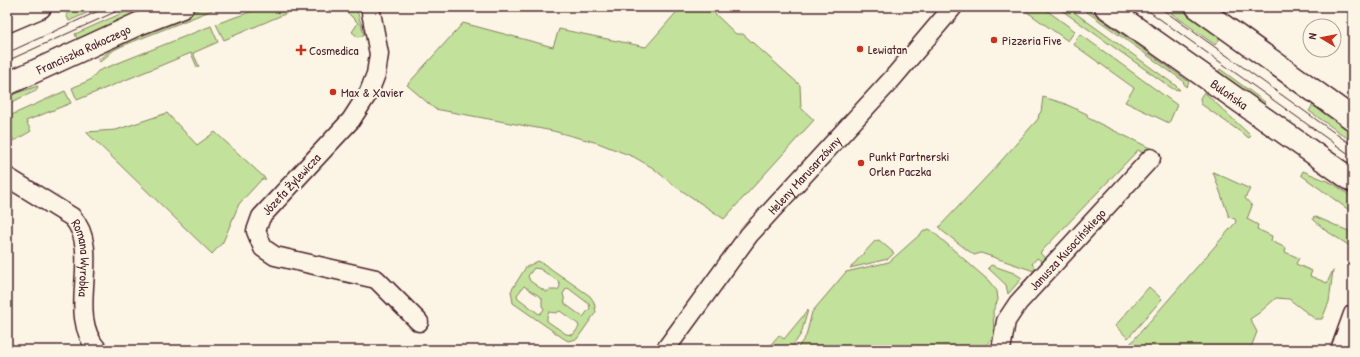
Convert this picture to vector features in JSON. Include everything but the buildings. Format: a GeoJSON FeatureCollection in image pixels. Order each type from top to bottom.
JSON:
{"type":"FeatureCollection","features":[{"type":"Feature","properties":{"kind":"main road"},"geometry":{"type":"LineString","coordinates":[[7,21],[40,7]]}},
{"type":"Feature","properties":{"kind":"main road","name":"Franciszka Rakoczego"},"geometry":{"type":"LineString","coordinates":[[7,84],[138,24],[182,7]]}},
{"type":"Feature","properties":{"kind":"main road","name":"Bulońska"},"geometry":{"type":"LineString","coordinates":[[1106,7],[1353,181]]}},
{"type":"Feature","properties":{"kind":"main road"},"geometry":{"type":"LineString","coordinates":[[1197,7],[1353,119]]}},
{"type":"Feature","properties":{"kind":"street","name":"Józefa Żylewicza"},"geometry":{"type":"LineString","coordinates":[[370,7],[379,54],[376,74],[369,92],[351,120],[261,217],[256,230],[264,248],[275,256],[376,279],[418,322]]}},
{"type":"Feature","properties":{"kind":"street","name":"Heleny Marusarzówny"},"geometry":{"type":"LineString","coordinates":[[665,350],[750,234],[892,79],[953,7]]}},
{"type":"Feature","properties":{"kind":"street","name":"Janusza Kusocińskiego"},"geometry":{"type":"LineString","coordinates":[[1002,350],[1006,321],[1018,303],[1151,158]]}},
{"type":"Feature","properties":{"kind":"street","name":"Romana Wyrobka"},"geometry":{"type":"LineString","coordinates":[[7,177],[72,218],[78,224],[84,239],[83,315],[88,334],[98,350]]}},
{"type":"Feature","properties":{"kind":"street"},"geometry":{"type":"LineString","coordinates":[[1340,350],[1353,314]]}},
{"type":"Feature","properties":{"kind":"green space"},"geometry":{"type":"Polygon","coordinates":[[[81,7],[100,7],[69,21],[66,14],[81,7]]]}},
{"type":"Feature","properties":{"kind":"green space"},"geometry":{"type":"Polygon","coordinates":[[[136,7],[144,7],[111,26],[78,41],[75,34],[136,7]]]}},
{"type":"Feature","properties":{"kind":"green space"},"geometry":{"type":"Polygon","coordinates":[[[205,7],[220,7],[122,46],[114,50],[100,62],[98,60],[123,41],[205,7]]]}},
{"type":"Feature","properties":{"kind":"green space"},"geometry":{"type":"Polygon","coordinates":[[[264,7],[285,7],[287,13],[224,40],[216,24],[264,7]]]}},
{"type":"Feature","properties":{"kind":"green space"},"geometry":{"type":"Polygon","coordinates":[[[342,7],[356,7],[364,34],[362,36],[358,37],[352,32],[358,23],[342,7]]]}},
{"type":"Feature","properties":{"kind":"green space"},"geometry":{"type":"Polygon","coordinates":[[[681,7],[708,7],[736,34],[743,34],[800,85],[801,108],[814,120],[724,219],[672,184],[653,168],[634,157],[598,143],[553,131],[435,109],[407,85],[463,23],[553,47],[559,29],[646,47],[681,7]]]}},
{"type":"Feature","properties":{"kind":"green space"},"geometry":{"type":"Polygon","coordinates":[[[1020,7],[1042,7],[1075,31],[1068,41],[1020,7]]]}},
{"type":"Feature","properties":{"kind":"green space"},"geometry":{"type":"Polygon","coordinates":[[[1057,7],[1067,7],[1180,90],[1173,89],[1057,7]]]}},
{"type":"Feature","properties":{"kind":"green space"},"geometry":{"type":"Polygon","coordinates":[[[1080,7],[1084,7],[1189,82],[1186,87],[1182,80],[1080,7]]]}},
{"type":"Feature","properties":{"kind":"green space"},"geometry":{"type":"Polygon","coordinates":[[[1163,7],[1178,7],[1221,37],[1215,45],[1163,7]]]}},
{"type":"Feature","properties":{"kind":"green space"},"geometry":{"type":"Polygon","coordinates":[[[211,26],[218,42],[193,53],[199,66],[197,67],[191,53],[77,100],[72,88],[90,80],[98,71],[211,26]]]}},
{"type":"Feature","properties":{"kind":"green space"},"geometry":{"type":"Polygon","coordinates":[[[1080,34],[1177,105],[1169,123],[1125,102],[1134,88],[1073,44],[1080,34]]]}},
{"type":"Feature","properties":{"kind":"green space"},"geometry":{"type":"Polygon","coordinates":[[[1220,69],[1265,102],[1263,104],[1221,80],[1216,76],[1220,69]]]}},
{"type":"Feature","properties":{"kind":"green space"},"geometry":{"type":"Polygon","coordinates":[[[38,86],[36,91],[7,104],[7,96],[38,86]]]}},
{"type":"Feature","properties":{"kind":"green space"},"geometry":{"type":"Polygon","coordinates":[[[65,91],[71,103],[26,121],[31,131],[14,141],[7,128],[7,117],[65,91]]]}},
{"type":"Feature","properties":{"kind":"green space"},"geometry":{"type":"Polygon","coordinates":[[[1204,92],[1251,136],[1249,138],[1201,104],[1200,98],[1204,92]]]}},
{"type":"Feature","properties":{"kind":"green space"},"geometry":{"type":"Polygon","coordinates":[[[1043,97],[1063,103],[1087,114],[1088,118],[1150,148],[1148,153],[1144,154],[1138,150],[1040,253],[1047,260],[1044,263],[1037,258],[1032,264],[1038,270],[1037,272],[981,253],[974,255],[939,227],[993,170],[1038,119],[1041,112],[1043,97]]]}},
{"type":"Feature","properties":{"kind":"green space"},"geometry":{"type":"Polygon","coordinates":[[[1314,103],[1353,131],[1353,142],[1309,111],[1314,103]]]}},
{"type":"Feature","properties":{"kind":"green space"},"geometry":{"type":"Polygon","coordinates":[[[167,113],[197,145],[215,132],[266,179],[262,179],[239,204],[223,242],[212,254],[86,132],[116,130],[167,113]]]}},
{"type":"Feature","properties":{"kind":"green space"},"geometry":{"type":"Polygon","coordinates":[[[1303,171],[1334,184],[1353,198],[1353,213],[1301,175],[1303,171]]]}},
{"type":"Feature","properties":{"kind":"green space"},"geometry":{"type":"Polygon","coordinates":[[[1213,172],[1250,189],[1245,198],[1252,206],[1247,219],[1258,225],[1257,229],[1272,236],[1271,241],[1286,248],[1285,252],[1299,258],[1296,264],[1312,271],[1310,276],[1327,283],[1333,270],[1329,302],[1322,319],[1315,319],[1289,299],[1276,298],[1250,319],[1257,332],[1250,350],[1134,350],[1130,344],[1236,222],[1235,219],[1229,217],[1213,172]]]}},
{"type":"Feature","properties":{"kind":"green space"},"geometry":{"type":"Polygon","coordinates":[[[1314,216],[1353,233],[1353,248],[1325,230],[1313,219],[1314,216]]]}},
{"type":"Feature","properties":{"kind":"green space"},"geometry":{"type":"Polygon","coordinates":[[[928,229],[988,280],[997,291],[998,300],[993,311],[994,335],[983,350],[796,350],[806,336],[812,312],[846,272],[889,262],[928,229]]]}},
{"type":"Feature","properties":{"kind":"green space"},"geometry":{"type":"Polygon","coordinates":[[[879,240],[894,253],[888,259],[850,268],[875,241],[879,240]]]}},
{"type":"Feature","properties":{"kind":"green space"},"geometry":{"type":"Polygon","coordinates":[[[538,261],[590,296],[594,302],[596,312],[577,339],[568,341],[513,303],[511,291],[526,267],[538,261]],[[534,268],[528,276],[530,281],[546,292],[550,290],[558,290],[560,286],[559,282],[540,269],[534,268]],[[524,286],[517,295],[518,298],[539,314],[544,309],[542,306],[542,298],[524,286]],[[568,288],[563,294],[565,304],[583,317],[590,308],[589,304],[568,288]],[[560,311],[556,313],[549,312],[547,321],[566,334],[573,335],[579,327],[578,324],[560,311]]]}},
{"type":"Feature","properties":{"kind":"green space"},"geometry":{"type":"Polygon","coordinates":[[[991,265],[1014,273],[1022,278],[1008,294],[1006,285],[988,268],[991,265]]]}},
{"type":"Feature","properties":{"kind":"green space"},"geometry":{"type":"Polygon","coordinates":[[[1149,287],[1162,299],[1128,338],[1115,326],[1149,287]]]}},
{"type":"Feature","properties":{"kind":"green space"},"geometry":{"type":"Polygon","coordinates":[[[808,310],[801,334],[790,350],[766,350],[779,335],[784,339],[808,310]]]}},
{"type":"Feature","properties":{"kind":"tram line"},"geometry":{"type":"LineString","coordinates":[[7,53],[107,7]]}},
{"type":"Feature","properties":{"kind":"tram line"},"geometry":{"type":"LineString","coordinates":[[7,61],[126,7]]}},
{"type":"Feature","properties":{"kind":"tram line"},"geometry":{"type":"LineString","coordinates":[[1143,7],[1353,157]]}},
{"type":"Feature","properties":{"kind":"tram line"},"geometry":{"type":"LineString","coordinates":[[1159,7],[1353,146]]}},
{"type":"Feature","properties":{"kind":"place","name":"Pizzeria Five"},"geometry":{"type":"Point","coordinates":[994,40]}},
{"type":"Feature","properties":{"kind":"place","name":"Lewiatan"},"geometry":{"type":"Point","coordinates":[860,49]}},
{"type":"Feature","properties":{"kind":"place","name":"Cosmedica"},"geometry":{"type":"Point","coordinates":[301,50]}},
{"type":"Feature","properties":{"kind":"place","name":"Max & Xavier"},"geometry":{"type":"Point","coordinates":[333,92]}},
{"type":"Feature","properties":{"kind":"place","name":"Punkt Partnerski Orlen Paczka"},"geometry":{"type":"Point","coordinates":[861,163]}}]}
